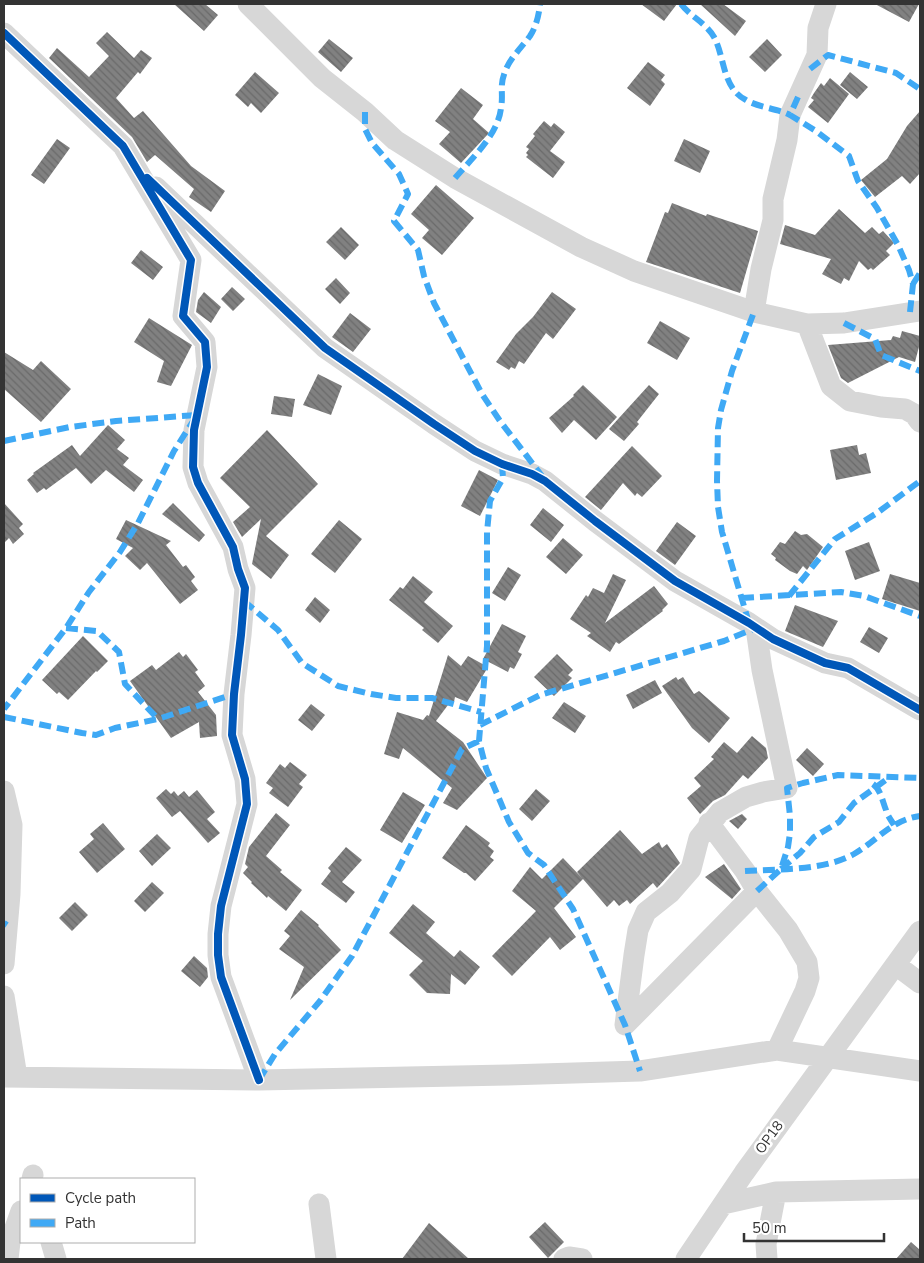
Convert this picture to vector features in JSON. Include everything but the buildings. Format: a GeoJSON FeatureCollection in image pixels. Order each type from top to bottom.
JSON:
{"type":"FeatureCollection","features":[{"type":"Feature","properties":{"kind":"street"},"geometry":{"type":"LineString","coordinates":[[754,312],[761,270],[773,220],[773,199],[787,140],[790,115],[817,55],[818,28],[826,4]]}},
{"type":"Feature","properties":{"kind":"street"},"geometry":{"type":"LineString","coordinates":[[256,7],[322,78],[365,112],[395,140],[455,178],[580,247],[634,272],[754,312],[807,324],[844,322],[920,310]]}},
{"type":"Feature","properties":{"kind":"street"},"geometry":{"type":"LineString","coordinates":[[4,33],[123,146],[191,260],[183,316],[205,342],[206,367],[194,430],[193,467],[198,483],[233,548],[245,588],[234,694],[232,734],[245,779],[247,804],[221,906],[218,955],[221,977],[258,1080]]}},
{"type":"Feature","properties":{"kind":"street"},"geometry":{"type":"LineString","coordinates":[[135,166],[325,348],[475,451],[545,481],[675,581],[773,639],[812,658],[848,668],[920,710]]}},
{"type":"Feature","properties":{"kind":"street"},"geometry":{"type":"LineString","coordinates":[[807,324],[831,386],[850,401],[881,407],[906,409],[914,414],[920,422]]}},
{"type":"Feature","properties":{"kind":"street"},"geometry":{"type":"LineString","coordinates":[[756,628],[762,670],[787,788],[746,797],[720,812],[709,823],[699,838],[691,869],[670,894],[646,912],[638,930],[625,1025],[757,891]]}},
{"type":"Feature","properties":{"kind":"street"},"geometry":{"type":"LineString","coordinates":[[4,791],[12,826],[10,894],[4,964]]}},
{"type":"Feature","properties":{"kind":"street"},"geometry":{"type":"LineString","coordinates":[[709,823],[745,871],[757,891],[788,930],[807,962],[809,978],[805,991],[777,1050]]}},
{"type":"Feature","properties":{"kind":"street","name":"OP18"},"geometry":{"type":"LineString","coordinates":[[686,1259],[744,1173],[920,931]]}},
{"type":"Feature","properties":{"kind":"street"},"geometry":{"type":"LineString","coordinates":[[896,966],[920,983]]}},
{"type":"Feature","properties":{"kind":"street"},"geometry":{"type":"LineString","coordinates":[[4,996],[10,1077],[258,1080],[640,1070],[777,1050],[920,1070]]}},
{"type":"Feature","properties":{"kind":"street"},"geometry":{"type":"LineString","coordinates":[[723,1204],[776,1192],[920,1189]]}},
{"type":"Feature","properties":{"kind":"street"},"geometry":{"type":"LineString","coordinates":[[767,1259],[766,1244],[776,1192]]}},
{"type":"Feature","properties":{"kind":"street"},"geometry":{"type":"LineString","coordinates":[[319,1204],[326,1259]]}},
{"type":"Feature","properties":{"kind":"street"},"geometry":{"type":"LineString","coordinates":[[8,1259],[10,1242],[20,1214]]}},
{"type":"Feature","properties":{"kind":"street"},"geometry":{"type":"LineString","coordinates":[[51,1243],[56,1259]]}},
{"type":"Feature","properties":{"kind":"street"},"geometry":{"type":"LineString","coordinates":[[564,1259],[569,1257],[582,1259]]}},
{"type":"Feature","properties":{"kind":"marked path"},"geometry":{"type":"LineString","coordinates":[[455,178],[483,146],[495,128],[501,108],[504,74],[512,59],[532,32],[537,21],[540,4]]}},
{"type":"Feature","properties":{"kind":"marked path"},"geometry":{"type":"LineString","coordinates":[[681,4],[711,32],[718,45],[728,80],[738,95],[751,103],[790,115]]}},
{"type":"Feature","properties":{"kind":"marked path"},"geometry":{"type":"LineString","coordinates":[[810,69],[828,55],[896,73],[920,89]]}},
{"type":"Feature","properties":{"kind":"marked path"},"geometry":{"type":"LineString","coordinates":[[798,97],[790,115],[816,131],[849,156],[858,181],[877,208],[898,245],[913,284],[910,312]]}},
{"type":"Feature","properties":{"kind":"marked path"},"geometry":{"type":"LineString","coordinates":[[365,112],[365,129],[372,143],[399,174],[408,194],[394,221],[418,250],[424,276],[434,303],[482,394],[542,476]]}},
{"type":"Feature","properties":{"kind":"marked path"},"geometry":{"type":"LineString","coordinates":[[913,284],[920,273]]}},
{"type":"Feature","properties":{"kind":"marked path"},"geometry":{"type":"LineString","coordinates":[[749,623],[722,532],[718,507],[717,481],[718,428],[721,410],[732,371],[754,312]]}},
{"type":"Feature","properties":{"kind":"marked path"},"geometry":{"type":"LineString","coordinates":[[844,323],[875,339],[881,355],[920,371]]}},
{"type":"Feature","properties":{"kind":"marked path"},"geometry":{"type":"LineString","coordinates":[[4,441],[70,427],[116,421],[197,415],[174,451],[138,523],[120,552],[89,592],[66,628],[4,709]]}},
{"type":"Feature","properties":{"kind":"marked path"},"geometry":{"type":"LineString","coordinates":[[502,464],[503,478],[490,501],[487,532],[487,646],[479,741],[486,768],[509,822],[528,853],[544,865],[573,909],[625,1025],[640,1071]]}},
{"type":"Feature","properties":{"kind":"marked path"},"geometry":{"type":"LineString","coordinates":[[789,596],[835,539],[877,513],[920,481]]}},
{"type":"Feature","properties":{"kind":"marked path"},"geometry":{"type":"LineString","coordinates":[[742,598],[841,592],[864,596],[920,616]]}},
{"type":"Feature","properties":{"kind":"marked path"},"geometry":{"type":"LineString","coordinates":[[244,601],[278,630],[302,663],[338,686],[396,698],[432,698],[481,712]]}},
{"type":"Feature","properties":{"kind":"marked path"},"geometry":{"type":"LineString","coordinates":[[66,628],[97,631],[119,652],[125,684],[158,719]]}},
{"type":"Feature","properties":{"kind":"marked path"},"geometry":{"type":"LineString","coordinates":[[480,725],[540,695],[724,641],[756,628]]}},
{"type":"Feature","properties":{"kind":"marked path"},"geometry":{"type":"LineString","coordinates":[[4,717],[96,735],[115,728],[158,719],[234,694]]}},
{"type":"Feature","properties":{"kind":"marked path"},"geometry":{"type":"LineString","coordinates":[[259,1080],[275,1054],[320,1001],[352,956],[462,749],[479,741]]}},
{"type":"Feature","properties":{"kind":"marked path"},"geometry":{"type":"LineString","coordinates":[[757,891],[781,869],[788,847],[790,816],[787,788],[838,775],[920,778]]}},
{"type":"Feature","properties":{"kind":"marked path"},"geometry":{"type":"LineString","coordinates":[[781,869],[800,853],[814,837],[839,822],[854,803],[890,777]]}},
{"type":"Feature","properties":{"kind":"marked path"},"geometry":{"type":"LineString","coordinates":[[873,784],[880,792],[887,814],[894,825]]}},
{"type":"Feature","properties":{"kind":"marked path"},"geometry":{"type":"LineString","coordinates":[[745,871],[801,868],[842,860],[863,849],[893,826],[910,818],[920,816]]}},
{"type":"Feature","properties":{"kind":"cycle path"},"geometry":{"type":"LineString","coordinates":[[4,33],[123,146],[191,260],[183,316],[205,342],[207,367],[194,430],[193,467],[198,483],[233,547],[245,588],[234,694],[232,735],[245,779],[247,804],[221,906],[218,955],[221,977],[259,1080]]}},
{"type":"Feature","properties":{"kind":"cycle path"},"geometry":{"type":"LineString","coordinates":[[147,178],[325,348],[434,424],[475,451],[545,481],[675,581],[749,623],[773,639],[825,663],[848,668],[920,710]]}}]}
